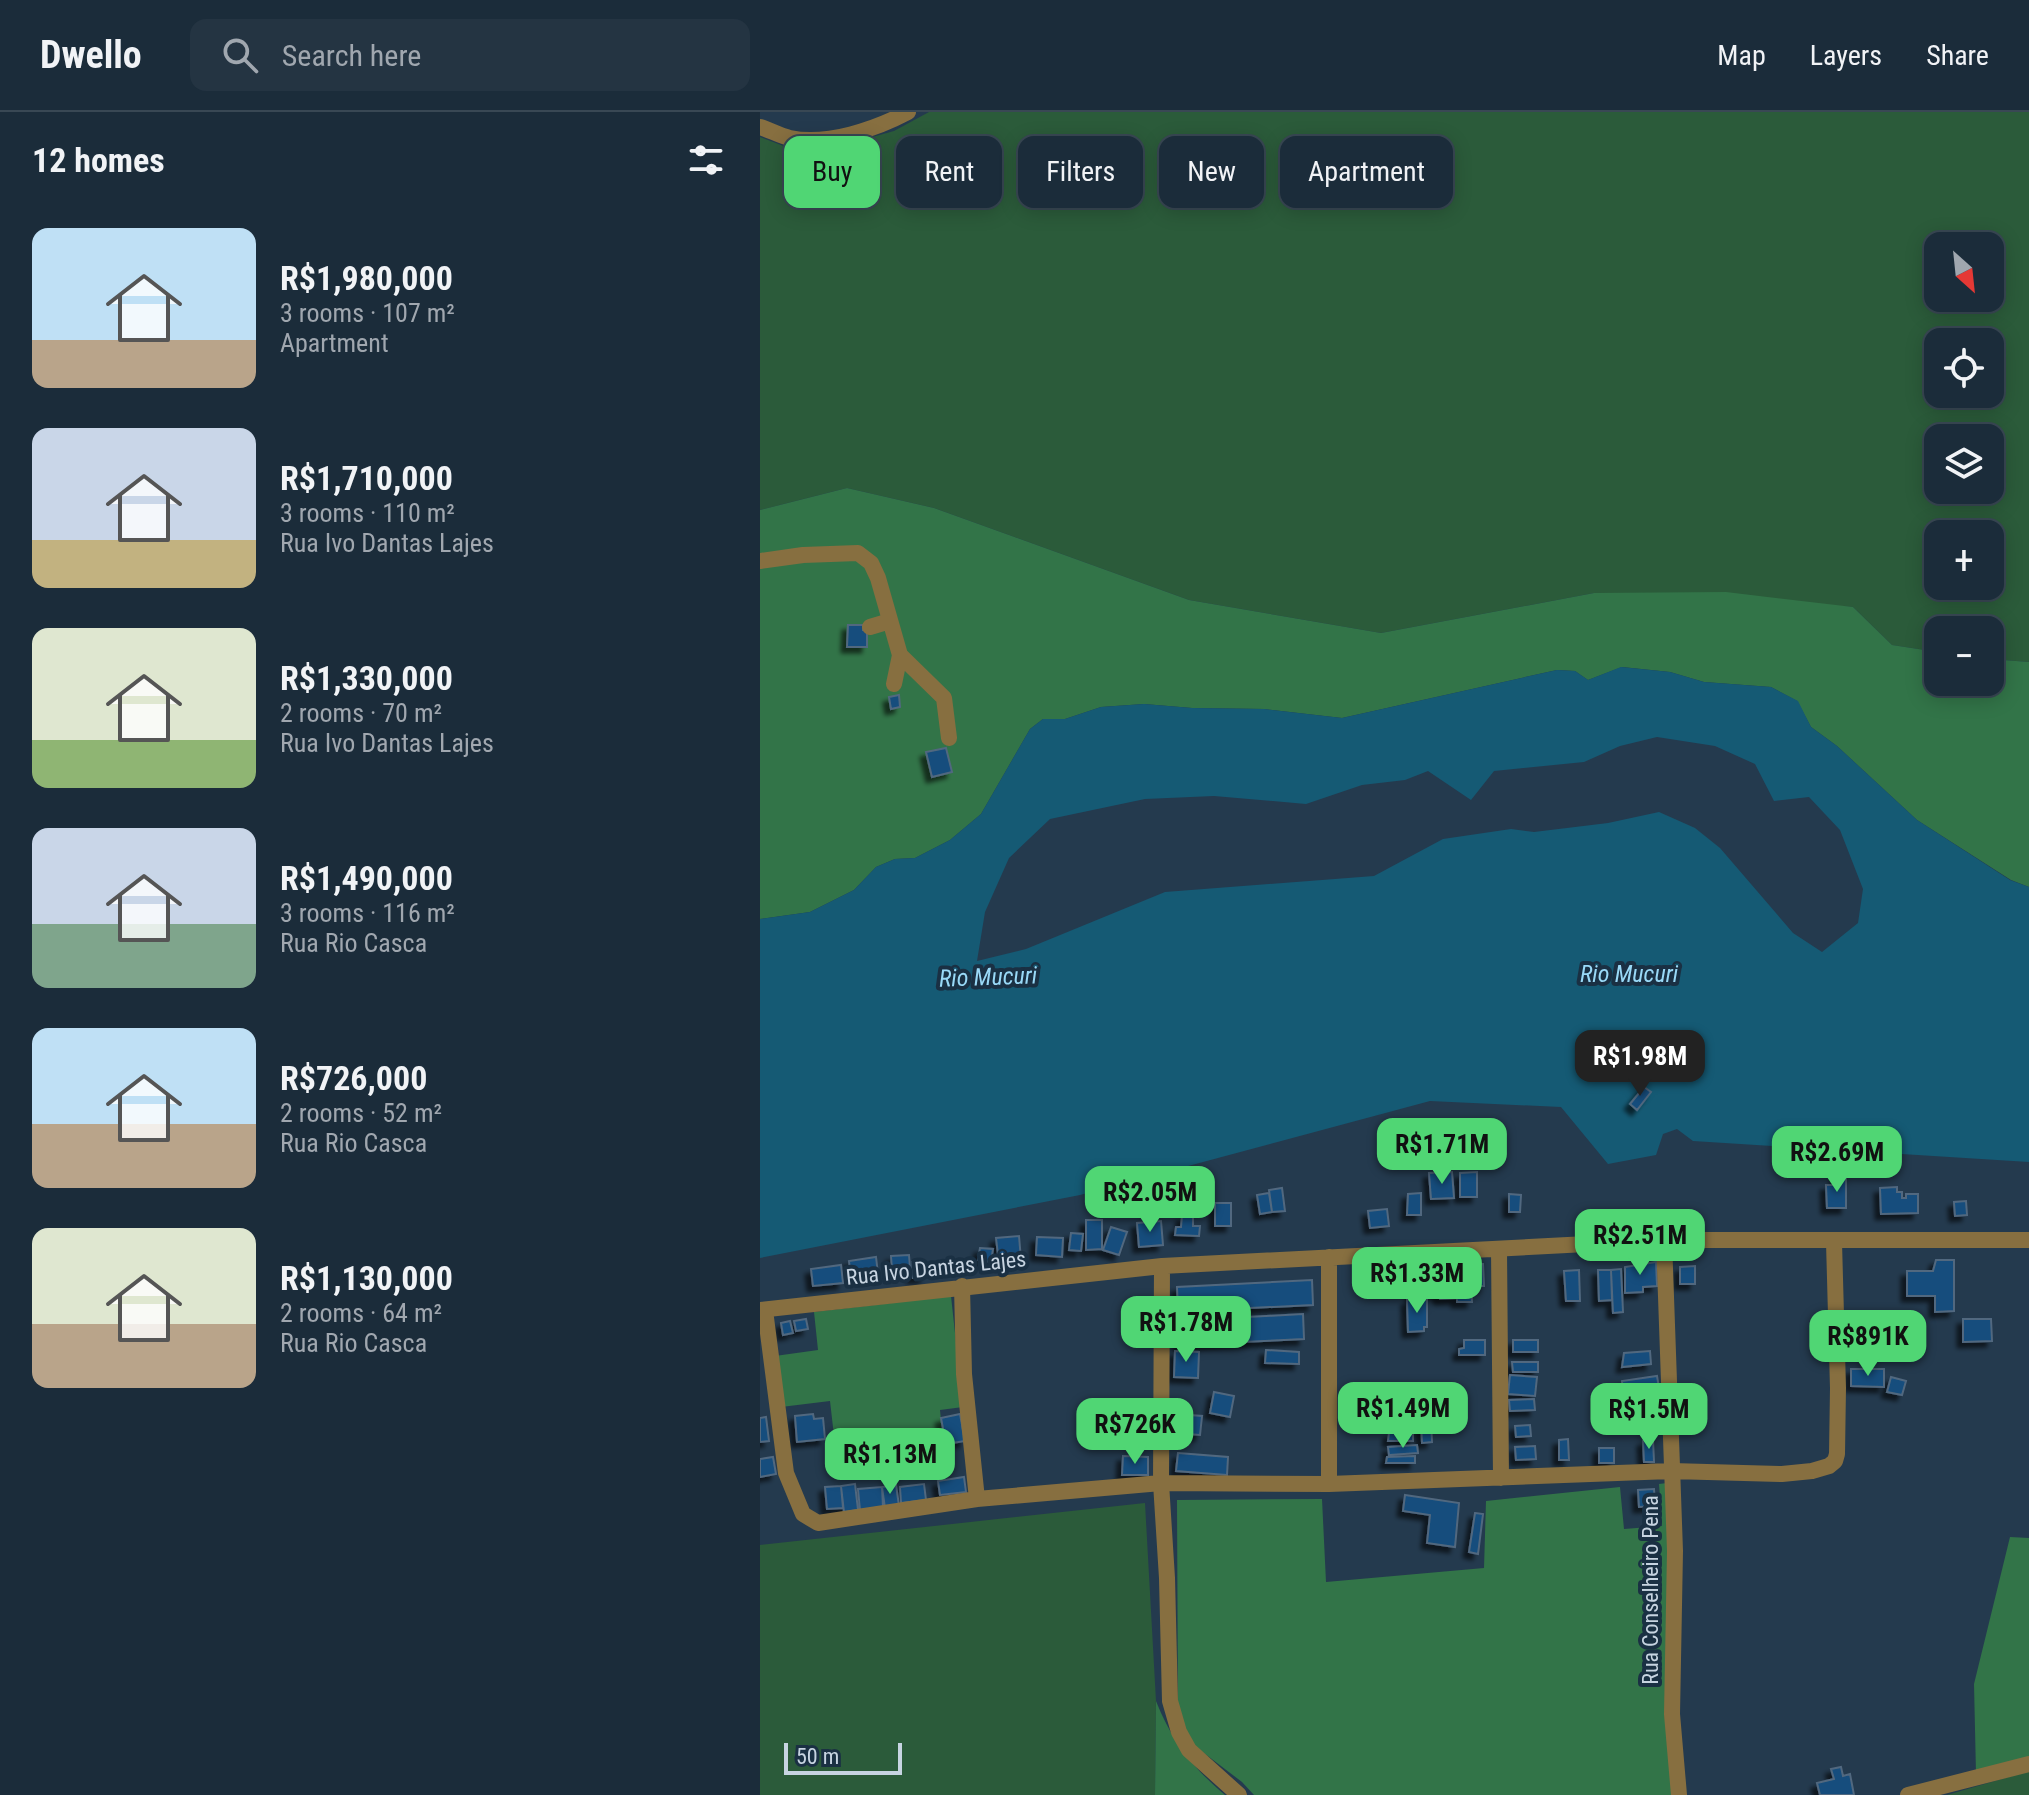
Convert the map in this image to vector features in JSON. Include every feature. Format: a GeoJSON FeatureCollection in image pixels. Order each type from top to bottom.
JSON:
{"type":"FeatureCollection","features":[{"type":"Feature","properties":{"kind":"street"},"geometry":{"type":"LineString","coordinates":[[760,127],[792,138],[832,138],[881,126],[908,112]]}},
{"type":"Feature","properties":{"kind":"street"},"geometry":{"type":"LineString","coordinates":[[760,561],[803,555],[858,553],[871,563],[900,655],[894,684]]}},
{"type":"Feature","properties":{"kind":"street"},"geometry":{"type":"LineString","coordinates":[[870,627],[890,621]]}},
{"type":"Feature","properties":{"kind":"street"},"geometry":{"type":"LineString","coordinates":[[900,655],[944,698],[949,738]]}},
{"type":"Feature","properties":{"kind":"street","name":"Rua Ivo Dantas Lajes"},"geometry":{"type":"LineString","coordinates":[[762,1310],[1162,1266],[1664,1240],[2029,1240]]}},
{"type":"Feature","properties":{"kind":"street","name":"Rua Conselheiro Pena"},"geometry":{"type":"LineString","coordinates":[[1664,1240],[1675,1551],[1672,1714],[1679,1795]]}},
{"type":"Feature","properties":{"kind":"street"},"geometry":{"type":"LineString","coordinates":[[762,1310],[786,1473],[803,1514],[818,1523],[977,1499],[1161,1483],[1329,1484],[1671,1471],[1797,1473],[1829,1466],[1837,1454],[1834,1242]]}},
{"type":"Feature","properties":{"kind":"street"},"geometry":{"type":"LineString","coordinates":[[1499,1250],[1501,1478]]}},
{"type":"Feature","properties":{"kind":"street"},"geometry":{"type":"LineString","coordinates":[[1329,1257],[1329,1484]]}},
{"type":"Feature","properties":{"kind":"street"},"geometry":{"type":"LineString","coordinates":[[1162,1266],[1161,1483],[1170,1701],[1179,1732],[1189,1750],[1239,1795]]}},
{"type":"Feature","properties":{"kind":"street"},"geometry":{"type":"LineString","coordinates":[[962,1286],[964,1374],[977,1499]]}},
{"type":"Feature","properties":{"kind":"street"},"geometry":{"type":"LineString","coordinates":[[1908,1795],[2029,1764]]}},
{"type":"Feature","properties":{"kind":"green space"},"geometry":{"type":"Polygon","coordinates":[[[929,112],[2029,112],[2029,662],[2004,660],[2004,616],[1924,616],[1924,650],[1892,645],[1853,607],[1594,593],[1381,633],[1189,600],[934,508],[847,488],[760,510],[760,137],[784,146],[784,208],[880,208],[880,136],[876,136],[894,131],[929,112]]]}},
{"type":"Feature","properties":{"kind":"green space"},"geometry":{"type":"Polygon","coordinates":[[[847,488],[934,508],[1189,600],[1381,633],[1594,593],[1726,592],[1853,607],[1892,645],[1924,650],[1924,696],[2004,696],[2004,660],[2029,662],[2029,887],[2011,880],[1917,820],[1837,746],[1811,727],[1797,701],[1771,687],[1704,682],[1670,672],[1622,667],[1588,680],[1575,671],[1557,670],[1342,718],[1264,709],[1144,704],[1101,707],[1065,719],[1043,719],[1030,729],[981,814],[950,840],[915,858],[895,859],[876,867],[854,890],[810,912],[760,919],[760,510],[847,488]]]}},
{"type":"Feature","properties":{"kind":"green space"},"geometry":{"type":"Polygon","coordinates":[[[951,1296],[963,1407],[940,1410],[945,1460],[838,1471],[830,1401],[781,1407],[775,1356],[818,1350],[814,1312],[951,1296]]]}},
{"type":"Feature","properties":{"kind":"green space"},"geometry":{"type":"Polygon","coordinates":[[[1667,1483],[1673,1795],[1254,1795],[1242,1782],[1192,1744],[1178,1710],[1177,1500],[1322,1499],[1326,1582],[1484,1568],[1486,1501],[1620,1487],[1624,1529],[1662,1526],[1659,1484],[1667,1483]]]}},
{"type":"Feature","properties":{"kind":"green space"},"geometry":{"type":"Polygon","coordinates":[[[1145,1503],[1156,1701],[1155,1795],[760,1795],[760,1545],[1145,1503]]]}},
{"type":"Feature","properties":{"kind":"green space"},"geometry":{"type":"Polygon","coordinates":[[[2010,1537],[2029,1538],[2029,1759],[1976,1774],[1974,1684],[2010,1537]]]}},
{"type":"Feature","properties":{"kind":"green space"},"geometry":{"type":"Polygon","coordinates":[[[1156,1701],[1184,1752],[1225,1795],[1155,1795],[1156,1701]]]}},
{"type":"Feature","properties":{"kind":"green space"},"geometry":{"type":"Polygon","coordinates":[[[2029,1771],[2029,1795],[1947,1795],[2029,1771]]]}},
{"type":"Feature","properties":{"kind":"water","name":"Rio Mucuri"},"geometry":{"type":"Polygon","coordinates":[[[1621,667],[1670,672],[1704,682],[1771,687],[1798,701],[1811,727],[1837,746],[1917,820],[2010,880],[2029,887],[2029,1162],[1693,1141],[1677,1129],[1663,1134],[1656,1155],[1608,1164],[1561,1107],[1430,1101],[1080,1195],[760,1258],[760,919],[810,912],[854,890],[876,867],[895,859],[915,858],[950,840],[981,814],[1030,729],[1043,719],[1065,719],[1101,707],[1144,704],[1264,709],[1342,718],[1557,670],[1575,671],[1588,680],[1621,667]],[[1657,737],[1620,746],[1584,762],[1494,771],[1471,800],[1428,771],[1405,780],[1362,785],[1306,804],[1214,796],[1145,799],[1050,819],[1009,858],[985,912],[977,961],[1026,949],[1165,892],[1374,876],[1443,839],[1511,829],[1534,832],[1608,823],[1659,812],[1695,828],[1720,848],[1793,933],[1822,952],[1858,923],[1863,889],[1840,830],[1809,797],[1774,801],[1755,764],[1715,746],[1657,737]]]}},
{"type":"Feature","properties":{"kind":"building"},"geometry":{"type":"Polygon","coordinates":[[[848,625],[863,625],[863,630],[867,630],[867,647],[847,647],[848,625]]]}},
{"type":"Feature","properties":{"kind":"building"},"geometry":{"type":"Polygon","coordinates":[[[899,695],[900,707],[891,709],[889,697],[899,695]]]}},
{"type":"Feature","properties":{"kind":"building"},"geometry":{"type":"Polygon","coordinates":[[[946,748],[952,772],[932,777],[926,752],[946,748]]]}},
{"type":"Feature","properties":{"kind":"building"},"geometry":{"type":"Polygon","coordinates":[[[1644,1087],[1651,1092],[1637,1110],[1630,1104],[1644,1087]]]}},
{"type":"Feature","properties":{"kind":"building"},"geometry":{"type":"Polygon","coordinates":[[[1452,1172],[1454,1198],[1431,1199],[1429,1173],[1452,1172]]]}},
{"type":"Feature","properties":{"kind":"building"},"geometry":{"type":"Polygon","coordinates":[[[1477,1172],[1477,1197],[1460,1197],[1460,1173],[1477,1172]]]}},
{"type":"Feature","properties":{"kind":"building"},"geometry":{"type":"Polygon","coordinates":[[[1837,1175],[1846,1175],[1846,1208],[1827,1208],[1826,1185],[1837,1185],[1837,1175]]]}},
{"type":"Feature","properties":{"kind":"building"},"geometry":{"type":"Polygon","coordinates":[[[1897,1187],[1897,1192],[1902,1192],[1902,1198],[1906,1198],[1906,1194],[1918,1194],[1918,1213],[1881,1214],[1880,1188],[1897,1187]]]}},
{"type":"Feature","properties":{"kind":"building"},"geometry":{"type":"Polygon","coordinates":[[[1282,1188],[1285,1211],[1272,1212],[1269,1190],[1282,1188]]]}},
{"type":"Feature","properties":{"kind":"building"},"geometry":{"type":"Polygon","coordinates":[[[1269,1193],[1272,1212],[1260,1214],[1257,1195],[1269,1193]]]}},
{"type":"Feature","properties":{"kind":"building"},"geometry":{"type":"Polygon","coordinates":[[[1421,1193],[1421,1215],[1407,1215],[1408,1194],[1421,1193]]]}},
{"type":"Feature","properties":{"kind":"building"},"geometry":{"type":"Polygon","coordinates":[[[1509,1194],[1521,1195],[1520,1212],[1509,1212],[1509,1194]]]}},
{"type":"Feature","properties":{"kind":"building"},"geometry":{"type":"Polygon","coordinates":[[[1966,1201],[1967,1215],[1955,1216],[1954,1202],[1966,1201]]]}},
{"type":"Feature","properties":{"kind":"building"},"geometry":{"type":"Polygon","coordinates":[[[1215,1203],[1231,1203],[1231,1226],[1215,1226],[1215,1203]]]}},
{"type":"Feature","properties":{"kind":"building"},"geometry":{"type":"Polygon","coordinates":[[[1387,1209],[1389,1226],[1370,1228],[1368,1211],[1387,1209]]]}},
{"type":"Feature","properties":{"kind":"building"},"geometry":{"type":"Polygon","coordinates":[[[1182,1216],[1193,1216],[1193,1226],[1200,1226],[1199,1236],[1175,1235],[1176,1227],[1181,1227],[1182,1216]]]}},
{"type":"Feature","properties":{"kind":"building"},"geometry":{"type":"Polygon","coordinates":[[[1086,1220],[1102,1220],[1102,1249],[1086,1250],[1086,1220]]]}},
{"type":"Feature","properties":{"kind":"building"},"geometry":{"type":"Polygon","coordinates":[[[1161,1221],[1163,1245],[1139,1247],[1137,1223],[1161,1221]]]}},
{"type":"Feature","properties":{"kind":"building"},"geometry":{"type":"Polygon","coordinates":[[[1111,1227],[1127,1232],[1119,1255],[1103,1250],[1111,1227]]]}},
{"type":"Feature","properties":{"kind":"building"},"geometry":{"type":"Polygon","coordinates":[[[1071,1233],[1083,1234],[1081,1251],[1069,1250],[1071,1233]]]}},
{"type":"Feature","properties":{"kind":"building"},"geometry":{"type":"Polygon","coordinates":[[[1019,1236],[1021,1260],[999,1263],[996,1238],[1019,1236]]]}},
{"type":"Feature","properties":{"kind":"building"},"geometry":{"type":"Polygon","coordinates":[[[1037,1237],[1063,1238],[1062,1257],[1036,1255],[1037,1237]]]}},
{"type":"Feature","properties":{"kind":"building"},"geometry":{"type":"Polygon","coordinates":[[[980,1248],[993,1249],[991,1262],[978,1260],[980,1248]]]}},
{"type":"Feature","properties":{"kind":"building"},"geometry":{"type":"Polygon","coordinates":[[[909,1255],[910,1268],[892,1270],[891,1256],[909,1255]]]}},
{"type":"Feature","properties":{"kind":"building"},"geometry":{"type":"Polygon","coordinates":[[[876,1257],[878,1274],[851,1277],[849,1261],[876,1257]]]}},
{"type":"Feature","properties":{"kind":"building"},"geometry":{"type":"Polygon","coordinates":[[[1936,1260],[1954,1260],[1954,1311],[1935,1312],[1935,1296],[1907,1296],[1907,1271],[1933,1271],[1936,1260]]]}},
{"type":"Feature","properties":{"kind":"building"},"geometry":{"type":"Polygon","coordinates":[[[912,1262],[924,1262],[925,1277],[913,1278],[912,1262]]]}},
{"type":"Feature","properties":{"kind":"building"},"geometry":{"type":"Polygon","coordinates":[[[1656,1262],[1657,1286],[1643,1287],[1643,1292],[1625,1293],[1625,1267],[1656,1262]]]}},
{"type":"Feature","properties":{"kind":"building"},"geometry":{"type":"Polygon","coordinates":[[[1483,1264],[1484,1286],[1471,1286],[1472,1302],[1457,1302],[1457,1265],[1483,1264]]]}},
{"type":"Feature","properties":{"kind":"building"},"geometry":{"type":"Polygon","coordinates":[[[841,1265],[843,1283],[813,1286],[811,1269],[841,1265]]]}},
{"type":"Feature","properties":{"kind":"building"},"geometry":{"type":"Polygon","coordinates":[[[1456,1266],[1457,1298],[1440,1299],[1436,1291],[1432,1292],[1431,1267],[1456,1266]]]}},
{"type":"Feature","properties":{"kind":"building"},"geometry":{"type":"Polygon","coordinates":[[[1695,1266],[1695,1284],[1680,1284],[1680,1267],[1695,1266]]]}},
{"type":"Feature","properties":{"kind":"building"},"geometry":{"type":"Polygon","coordinates":[[[1621,1269],[1623,1312],[1613,1313],[1611,1270],[1621,1269]]]}},
{"type":"Feature","properties":{"kind":"building"},"geometry":{"type":"Polygon","coordinates":[[[1579,1270],[1580,1301],[1566,1301],[1564,1271],[1579,1270]]]}},
{"type":"Feature","properties":{"kind":"building"},"geometry":{"type":"Polygon","coordinates":[[[1598,1270],[1611,1270],[1612,1300],[1599,1301],[1598,1270]]]}},
{"type":"Feature","properties":{"kind":"building"},"geometry":{"type":"Polygon","coordinates":[[[1426,1273],[1428,1296],[1412,1298],[1410,1274],[1426,1273]]]}},
{"type":"Feature","properties":{"kind":"building"},"geometry":{"type":"Polygon","coordinates":[[[1312,1280],[1313,1305],[1209,1310],[1210,1319],[1303,1314],[1304,1339],[1179,1345],[1178,1318],[1199,1317],[1199,1309],[1178,1310],[1177,1287],[1312,1280]]]}},
{"type":"Feature","properties":{"kind":"building"},"geometry":{"type":"Polygon","coordinates":[[[1407,1300],[1427,1300],[1427,1327],[1424,1331],[1408,1332],[1407,1300]]]}},
{"type":"Feature","properties":{"kind":"building"},"geometry":{"type":"Polygon","coordinates":[[[806,1319],[808,1329],[796,1331],[794,1321],[806,1319]]]}},
{"type":"Feature","properties":{"kind":"building"},"geometry":{"type":"Polygon","coordinates":[[[1963,1319],[1991,1319],[1992,1341],[1963,1342],[1963,1319]]]}},
{"type":"Feature","properties":{"kind":"building"},"geometry":{"type":"Polygon","coordinates":[[[790,1321],[793,1333],[783,1335],[781,1323],[790,1321]]]}},
{"type":"Feature","properties":{"kind":"building"},"geometry":{"type":"Polygon","coordinates":[[[1464,1340],[1485,1340],[1485,1355],[1459,1355],[1459,1349],[1464,1348],[1464,1340]]]}},
{"type":"Feature","properties":{"kind":"building"},"geometry":{"type":"Polygon","coordinates":[[[1513,1340],[1538,1340],[1538,1352],[1513,1352],[1513,1340]]]}},
{"type":"Feature","properties":{"kind":"building"},"geometry":{"type":"Polygon","coordinates":[[[1266,1350],[1299,1352],[1299,1364],[1265,1363],[1266,1350]]]}},
{"type":"Feature","properties":{"kind":"building"},"geometry":{"type":"Polygon","coordinates":[[[1175,1351],[1199,1352],[1198,1378],[1174,1377],[1175,1351]]]}},
{"type":"Feature","properties":{"kind":"building"},"geometry":{"type":"Polygon","coordinates":[[[1650,1351],[1651,1364],[1622,1367],[1624,1353],[1650,1351]]]}},
{"type":"Feature","properties":{"kind":"building"},"geometry":{"type":"Polygon","coordinates":[[[1512,1362],[1538,1362],[1538,1372],[1513,1372],[1512,1362]]]}},
{"type":"Feature","properties":{"kind":"building"},"geometry":{"type":"Polygon","coordinates":[[[1851,1369],[1884,1369],[1884,1387],[1851,1386],[1851,1369]]]}},
{"type":"Feature","properties":{"kind":"building"},"geometry":{"type":"Polygon","coordinates":[[[1510,1375],[1537,1377],[1535,1396],[1508,1394],[1510,1375]]]}},
{"type":"Feature","properties":{"kind":"building"},"geometry":{"type":"Polygon","coordinates":[[[1657,1376],[1659,1388],[1654,1389],[1653,1402],[1639,1401],[1640,1388],[1623,1391],[1622,1381],[1657,1376]]]}},
{"type":"Feature","properties":{"kind":"building"},"geometry":{"type":"Polygon","coordinates":[[[1891,1377],[1906,1381],[1902,1395],[1887,1392],[1891,1377]]]}},
{"type":"Feature","properties":{"kind":"building"},"geometry":{"type":"Polygon","coordinates":[[[1413,1390],[1413,1398],[1386,1399],[1385,1392],[1413,1390]]]}},
{"type":"Feature","properties":{"kind":"building"},"geometry":{"type":"Polygon","coordinates":[[[1214,1392],[1234,1396],[1230,1417],[1210,1413],[1214,1392]]]}},
{"type":"Feature","properties":{"kind":"building"},"geometry":{"type":"Polygon","coordinates":[[[1534,1399],[1535,1410],[1510,1411],[1509,1400],[1534,1399]]]}},
{"type":"Feature","properties":{"kind":"building"},"geometry":{"type":"Polygon","coordinates":[[[1125,1407],[1137,1407],[1138,1417],[1125,1418],[1125,1407]]]}},
{"type":"Feature","properties":{"kind":"building"},"geometry":{"type":"Polygon","coordinates":[[[813,1414],[814,1419],[823,1418],[825,1439],[797,1442],[795,1416],[813,1414]]]}},
{"type":"Feature","properties":{"kind":"building"},"geometry":{"type":"Polygon","coordinates":[[[960,1414],[965,1441],[946,1444],[941,1418],[960,1414]]]}},
{"type":"Feature","properties":{"kind":"building"},"geometry":{"type":"Polygon","coordinates":[[[1176,1414],[1202,1416],[1200,1435],[1175,1433],[1176,1414]]]}},
{"type":"Feature","properties":{"kind":"building"},"geometry":{"type":"Polygon","coordinates":[[[766,1417],[769,1441],[760,1442],[760,1418],[766,1417]]]}},
{"type":"Feature","properties":{"kind":"building"},"geometry":{"type":"Polygon","coordinates":[[[1421,1420],[1431,1420],[1432,1442],[1422,1443],[1421,1420]]]}},
{"type":"Feature","properties":{"kind":"building"},"geometry":{"type":"Polygon","coordinates":[[[1530,1425],[1531,1436],[1516,1437],[1515,1426],[1530,1425]]]}},
{"type":"Feature","properties":{"kind":"building"},"geometry":{"type":"Polygon","coordinates":[[[1389,1433],[1413,1433],[1413,1441],[1388,1441],[1389,1433]]]}},
{"type":"Feature","properties":{"kind":"building"},"geometry":{"type":"Polygon","coordinates":[[[1568,1439],[1569,1460],[1559,1460],[1559,1440],[1568,1439]]]}},
{"type":"Feature","properties":{"kind":"building"},"geometry":{"type":"Polygon","coordinates":[[[1653,1440],[1654,1462],[1644,1462],[1643,1441],[1653,1440]]]}},
{"type":"Feature","properties":{"kind":"building"},"geometry":{"type":"Polygon","coordinates":[[[1417,1445],[1418,1453],[1389,1455],[1388,1447],[1417,1445]]]}},
{"type":"Feature","properties":{"kind":"building"},"geometry":{"type":"Polygon","coordinates":[[[1535,1446],[1536,1459],[1516,1460],[1515,1447],[1535,1446]]]}},
{"type":"Feature","properties":{"kind":"building"},"geometry":{"type":"Polygon","coordinates":[[[1599,1448],[1614,1448],[1614,1463],[1599,1463],[1599,1448]]]}},
{"type":"Feature","properties":{"kind":"building"},"geometry":{"type":"Polygon","coordinates":[[[1178,1453],[1228,1457],[1227,1475],[1176,1471],[1178,1453]]]}},
{"type":"Feature","properties":{"kind":"building"},"geometry":{"type":"Polygon","coordinates":[[[1123,1456],[1148,1457],[1148,1475],[1122,1475],[1123,1456]]]}},
{"type":"Feature","properties":{"kind":"building"},"geometry":{"type":"Polygon","coordinates":[[[1415,1456],[1415,1463],[1386,1463],[1387,1457],[1415,1456]]]}},
{"type":"Feature","properties":{"kind":"building"},"geometry":{"type":"Polygon","coordinates":[[[773,1457],[776,1474],[760,1477],[760,1459],[773,1457]]]}},
{"type":"Feature","properties":{"kind":"building"},"geometry":{"type":"Polygon","coordinates":[[[964,1477],[966,1492],[940,1495],[938,1481],[964,1477]]]}},
{"type":"Feature","properties":{"kind":"building"},"geometry":{"type":"Polygon","coordinates":[[[855,1484],[858,1510],[844,1512],[841,1486],[855,1484]]]}},
{"type":"Feature","properties":{"kind":"building"},"geometry":{"type":"Polygon","coordinates":[[[924,1484],[926,1500],[901,1503],[900,1487],[924,1484]]]}},
{"type":"Feature","properties":{"kind":"building"},"geometry":{"type":"Polygon","coordinates":[[[896,1485],[899,1506],[885,1508],[882,1487],[896,1485]]]}},
{"type":"Feature","properties":{"kind":"building"},"geometry":{"type":"Polygon","coordinates":[[[841,1486],[843,1508],[827,1509],[825,1487],[841,1486]]]}},
{"type":"Feature","properties":{"kind":"building"},"geometry":{"type":"Polygon","coordinates":[[[882,1487],[883,1508],[860,1510],[858,1489],[882,1487]]]}},
{"type":"Feature","properties":{"kind":"building"},"geometry":{"type":"Polygon","coordinates":[[[1654,1489],[1655,1506],[1639,1507],[1638,1490],[1654,1489]]]}},
{"type":"Feature","properties":{"kind":"building"},"geometry":{"type":"Polygon","coordinates":[[[1405,1495],[1459,1503],[1455,1547],[1427,1543],[1430,1515],[1403,1511],[1405,1495]]]}},
{"type":"Feature","properties":{"kind":"building"},"geometry":{"type":"Polygon","coordinates":[[[1475,1513],[1483,1514],[1478,1554],[1469,1552],[1475,1513]]]}},
{"type":"Feature","properties":{"kind":"building"},"geometry":{"type":"Polygon","coordinates":[[[1841,1767],[1843,1776],[1850,1774],[1854,1795],[1820,1795],[1817,1783],[1834,1779],[1831,1769],[1841,1767]]]}}]}
